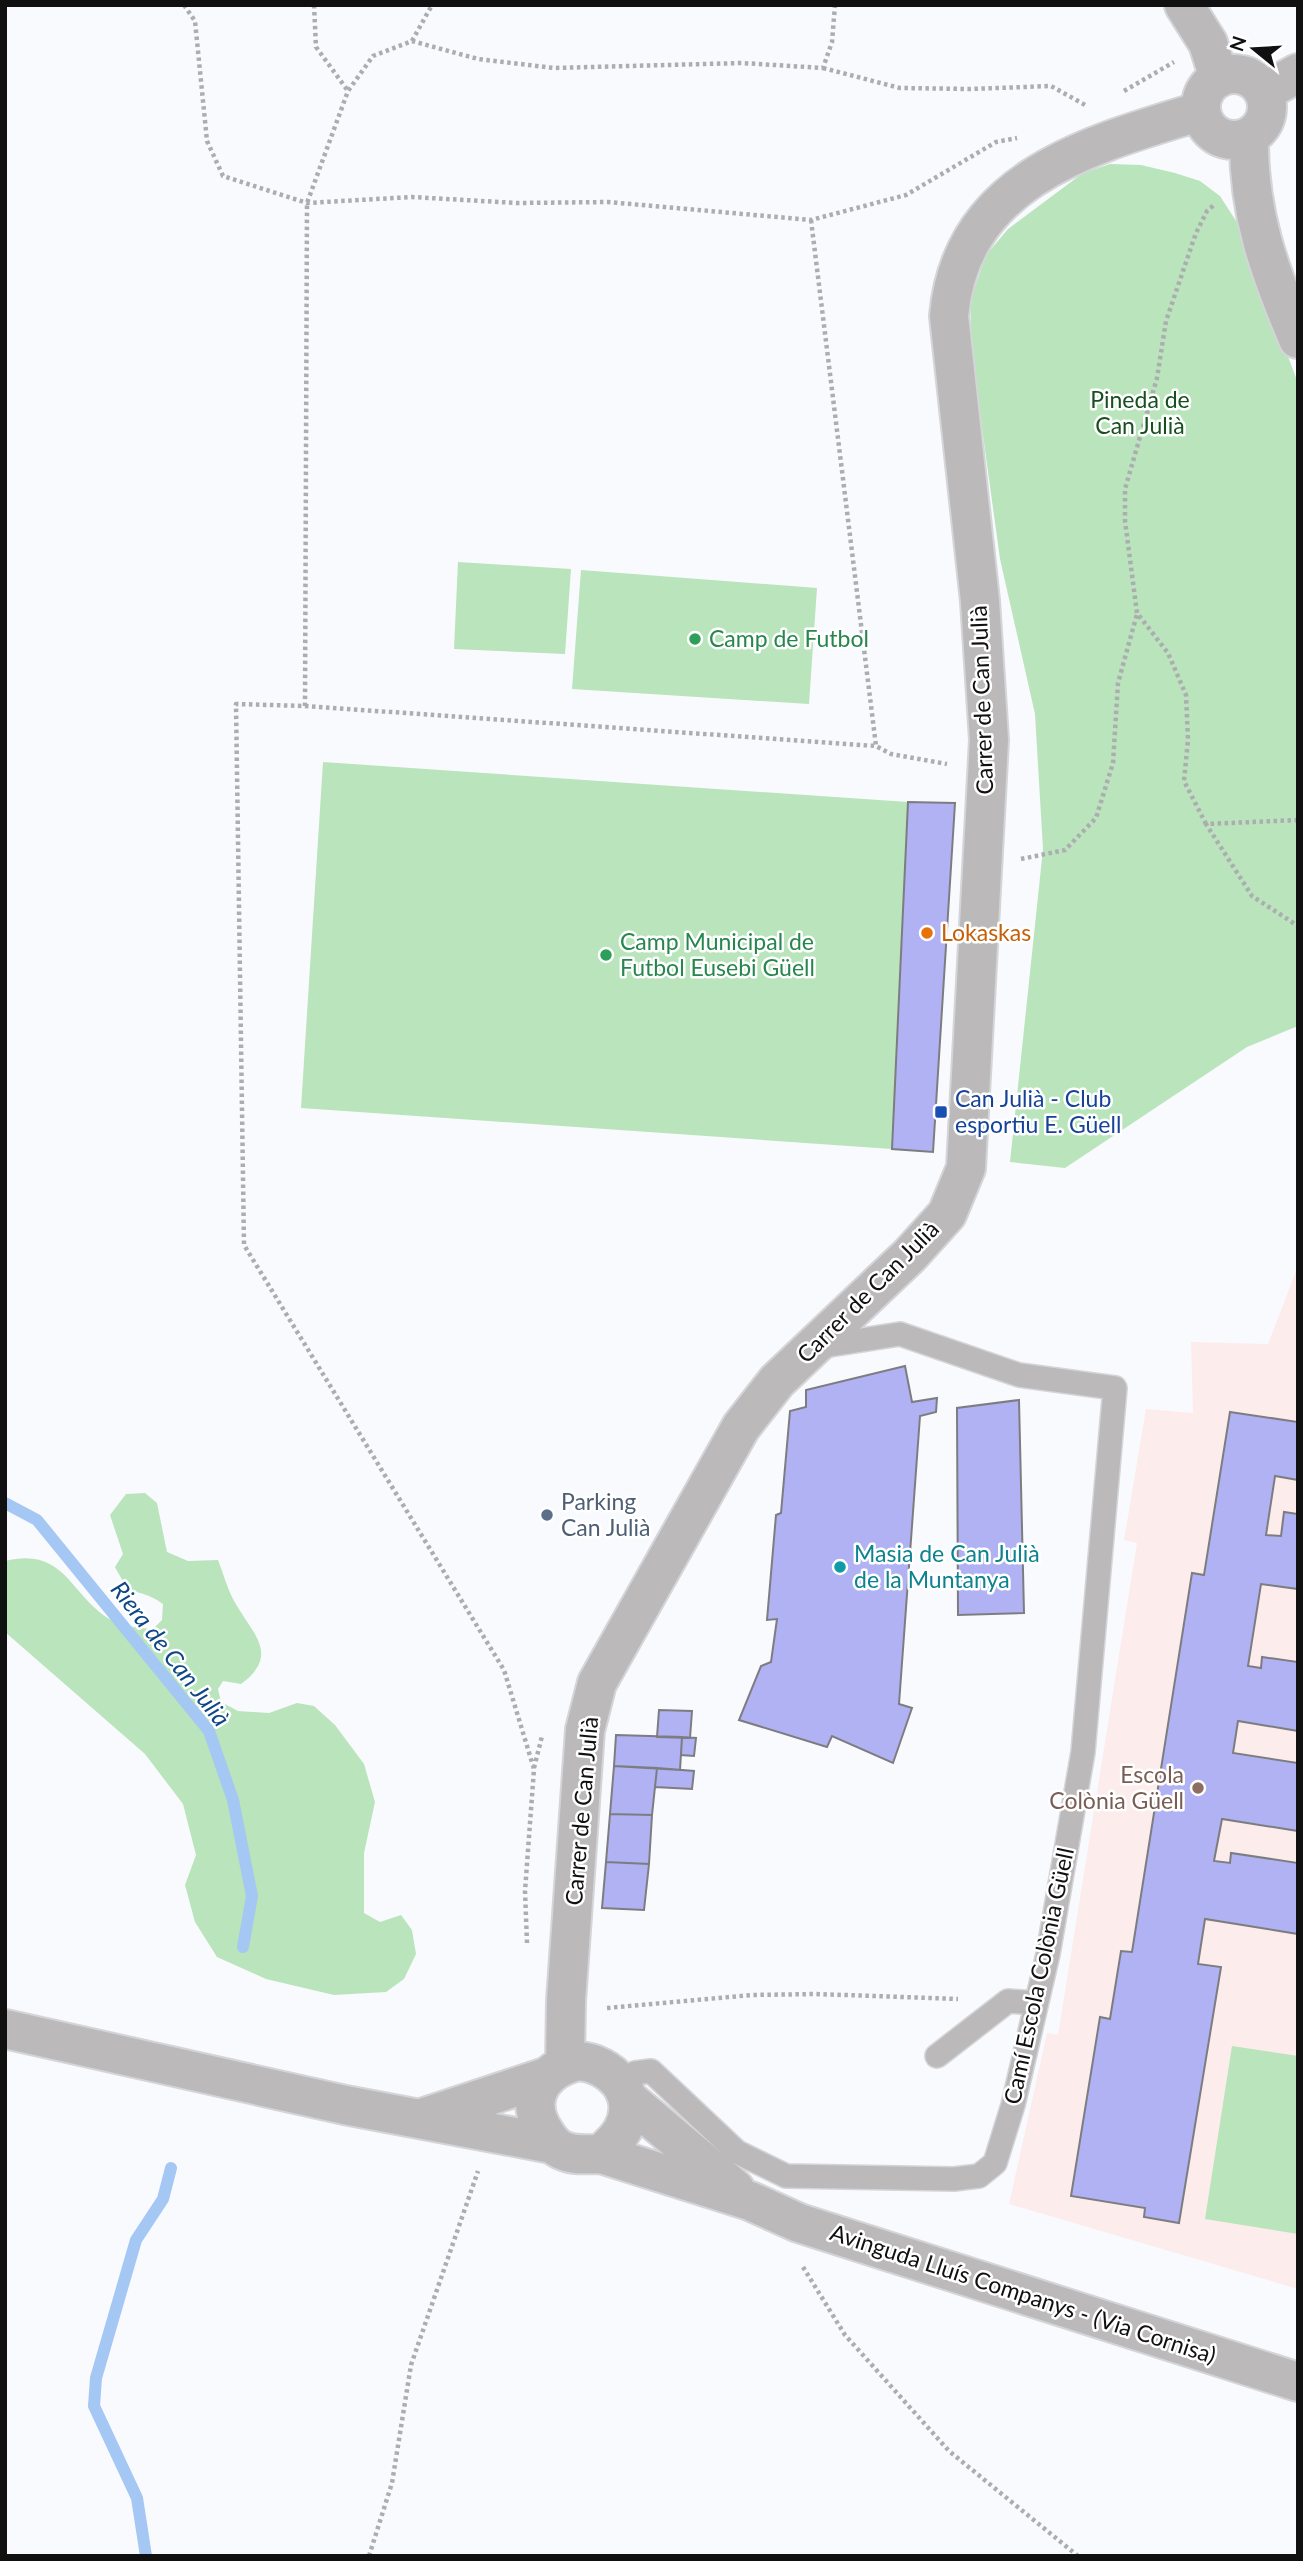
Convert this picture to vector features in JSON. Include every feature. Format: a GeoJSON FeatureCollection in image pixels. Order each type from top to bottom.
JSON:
{"type":"FeatureCollection","features":[{"type":"Feature","properties":{"kind":"street"},"geometry":{"type":"LineString","coordinates":[[1184,5],[1208,43],[1219,78]]}},
{"type":"Feature","properties":{"kind":"street"},"geometry":{"type":"LineString","coordinates":[[1264,92],[1298,73]]}},
{"type":"Feature","properties":{"kind":"street"},"geometry":{"type":"LineString","coordinates":[[1239,74],[1258,83],[1264,92],[1267,113],[1257,131],[1249,137],[1229,140],[1219,136],[1204,122],[1201,111],[1205,92],[1219,78],[1239,74]]}},
{"type":"Feature","properties":{"kind":"street","name":"Carrer de Can Julià"},"geometry":{"type":"LineString","coordinates":[[555,2071],[566,2001],[585,1730],[597,1683],[741,1427],[777,1381],[910,1255],[947,1214],[966,1168],[989,740],[980,601],[949,316],[951,292],[964,249],[977,226],[1031,180],[1075,153],[1108,138],[1201,111]]}},
{"type":"Feature","properties":{"kind":"street"},"geometry":{"type":"LineString","coordinates":[[1249,137],[1248,177],[1264,255],[1298,339]]}},
{"type":"Feature","properties":{"kind":"street"},"geometry":{"type":"LineString","coordinates":[[5,2029],[416,2119],[552,2144],[578,2155],[601,2154],[624,2127],[625,2078],[592,2062],[555,2071],[416,2119]]}},
{"type":"Feature","properties":{"kind":"street"},"geometry":{"type":"LineString","coordinates":[[552,2144],[536,2119],[534,2105],[555,2071]]}},
{"type":"Feature","properties":{"kind":"street","name":"Avinguda Lluís Companys - (Via Cornisa)"},"geometry":{"type":"LineString","coordinates":[[625,2078],[750,2201]]}},
{"type":"Feature","properties":{"kind":"street","name":"Avinguda Lluís Companys - (Via Cornisa)"},"geometry":{"type":"LineString","coordinates":[[601,2154],[750,2201],[799,2223],[1298,2382]]}},
{"type":"Feature","properties":{"kind":"lane","name":"Camí Escola Colònia Güell"},"geometry":{"type":"LineString","coordinates":[[625,2078],[635,2073],[651,2071],[737,2152],[786,2176],[954,2179],[979,2176],[995,2163],[1013,2105],[1048,1954],[1083,1752],[1115,1388],[1019,1375],[900,1334],[811,1348]]}},
{"type":"Feature","properties":{"kind":"lane"},"geometry":{"type":"LineString","coordinates":[[937,2056],[1008,2001],[1035,2003]]}},
{"type":"Feature","properties":{"kind":"path"},"geometry":{"type":"LineString","coordinates":[[184,5],[195,21],[207,141],[223,176],[307,203],[412,197],[517,203],[608,202],[811,220],[906,195],[996,142],[1020,138],[1075,153]]}},
{"type":"Feature","properties":{"kind":"path"},"geometry":{"type":"LineString","coordinates":[[314,5],[316,47],[348,92]]}},
{"type":"Feature","properties":{"kind":"path"},"geometry":{"type":"LineString","coordinates":[[412,41],[432,5]]}},
{"type":"Feature","properties":{"kind":"path"},"geometry":{"type":"LineString","coordinates":[[823,68],[832,42],[835,5]]}},
{"type":"Feature","properties":{"kind":"path"},"geometry":{"type":"LineString","coordinates":[[305,706],[307,203],[348,92],[373,56],[412,41],[478,59],[554,68],[742,63],[823,68],[900,88],[1051,86],[1092,109]]}},
{"type":"Feature","properties":{"kind":"path"},"geometry":{"type":"LineString","coordinates":[[984,859],[1021,859],[1065,850],[1096,818],[1113,764],[1118,684],[1137,613],[1125,521],[1125,489],[1157,378],[1166,321],[1196,233],[1207,211],[1248,177]]}},
{"type":"Feature","properties":{"kind":"path"},"geometry":{"type":"LineString","coordinates":[[811,220],[876,746]]}},
{"type":"Feature","properties":{"kind":"path"},"geometry":{"type":"LineString","coordinates":[[1137,613],[1168,653],[1186,695],[1188,740],[1184,781],[1206,824],[1252,896],[1298,926]]}},
{"type":"Feature","properties":{"kind":"path"},"geometry":{"type":"LineString","coordinates":[[528,1945],[525,1891],[534,1769],[504,1670],[244,1245],[236,704],[305,706],[876,746],[891,754],[960,764]]}},
{"type":"Feature","properties":{"kind":"path"},"geometry":{"type":"LineString","coordinates":[[1206,824],[1298,820]]}},
{"type":"Feature","properties":{"kind":"path"},"geometry":{"type":"LineString","coordinates":[[604,2008],[803,1994],[1008,2001]]}},
{"type":"Feature","properties":{"kind":"path"},"geometry":{"type":"LineString","coordinates":[[369,2556],[392,2483],[411,2365],[468,2195],[495,2135]]}},
{"type":"Feature","properties":{"kind":"path"},"geometry":{"type":"LineString","coordinates":[[799,2223],[799,2259],[845,2335],[949,2451],[1077,2556]]}},
{"type":"Feature","properties":{"kind":"shaded area","name":"Escola Colònia Güell"},"geometry":{"type":"Polygon","coordinates":[[[1298,1266],[1298,2289],[1009,2204],[1047,2033],[1058,2035],[1137,1543],[1124,1540],[1146,1409],[1193,1413],[1191,1342],[1268,1344],[1298,1266]]]}},
{"type":"Feature","properties":{"kind":"green space","name":"Pineda de Can Julià"},"geometry":{"type":"Polygon","coordinates":[[[1110,164],[1141,165],[1175,173],[1200,181],[1220,196],[1238,224],[1298,383],[1298,1026],[1247,1047],[1065,1168],[1010,1162],[1043,849],[1035,714],[1000,559],[972,355],[970,301],[986,255],[1008,229],[1083,173],[1110,164]]]}},
{"type":"Feature","properties":{"kind":"green space"},"geometry":{"type":"Polygon","coordinates":[[[458,562],[571,569],[565,654],[454,649],[458,562]]]}},
{"type":"Feature","properties":{"kind":"green space","name":"Camp de Futbol"},"geometry":{"type":"Polygon","coordinates":[[[581,570],[817,588],[809,704],[572,689],[581,570]]]}},
{"type":"Feature","properties":{"kind":"green space","name":"Camp Municipal de Futbol Eusebi Güell"},"geometry":{"type":"Polygon","coordinates":[[[323,762],[908,802],[892,1149],[301,1108],[323,762]]]}},
{"type":"Feature","properties":{"kind":"green space"},"geometry":{"type":"Polygon","coordinates":[[[145,1493],[157,1503],[167,1552],[188,1561],[218,1560],[231,1595],[260,1646],[259,1664],[252,1674],[241,1684],[223,1681],[218,1689],[221,1702],[238,1711],[269,1713],[297,1703],[314,1706],[335,1725],[364,1764],[375,1802],[364,1853],[364,1913],[380,1922],[401,1915],[412,1930],[416,1954],[404,1979],[386,1992],[334,1995],[266,1979],[217,1957],[195,1922],[185,1885],[196,1855],[183,1804],[145,1754],[5,1632],[5,1561],[24,1558],[52,1565],[111,1620],[153,1629],[162,1620],[163,1604],[132,1589],[121,1578],[115,1567],[123,1554],[110,1515],[126,1494],[145,1493]]]}},
{"type":"Feature","properties":{"kind":"green space"},"geometry":{"type":"Polygon","coordinates":[[[1232,2046],[1298,2056],[1298,2234],[1205,2219],[1232,2046]]]}},
{"type":"Feature","properties":{"kind":"building"},"geometry":{"type":"Polygon","coordinates":[[[908,802],[955,803],[933,1152],[892,1149],[908,802]]]}},
{"type":"Feature","properties":{"kind":"building","name":"Masia de Can Julià de la Muntanya"},"geometry":{"type":"Polygon","coordinates":[[[905,1366],[912,1402],[937,1398],[936,1412],[920,1416],[899,1704],[912,1708],[893,1763],[832,1736],[827,1747],[739,1720],[761,1666],[771,1662],[777,1619],[767,1620],[776,1515],[781,1513],[790,1411],[806,1407],[806,1390],[905,1366]]]}},
{"type":"Feature","properties":{"kind":"building"},"geometry":{"type":"Polygon","coordinates":[[[1019,1400],[1024,1613],[958,1615],[957,1408],[1019,1400]]]}},
{"type":"Feature","properties":{"kind":"building"},"geometry":{"type":"Polygon","coordinates":[[[1230,1412],[1298,1422],[1298,1480],[1275,1476],[1266,1535],[1281,1536],[1284,1512],[1298,1514],[1298,1589],[1261,1584],[1248,1666],[1261,1668],[1262,1657],[1298,1662],[1298,1731],[1238,1721],[1233,1753],[1298,1763],[1298,1831],[1222,1819],[1214,1861],[1230,1863],[1231,1853],[1298,1863],[1298,1934],[1205,1919],[1198,1964],[1221,1967],[1179,2223],[1144,2217],[1145,2208],[1071,2196],[1100,2017],[1110,2019],[1121,1951],[1132,1952],[1192,1573],[1204,1575],[1230,1412]]]}},
{"type":"Feature","properties":{"kind":"building"},"geometry":{"type":"Polygon","coordinates":[[[659,1710],[692,1711],[690,1738],[657,1737],[659,1710]]]}},
{"type":"Feature","properties":{"kind":"building"},"geometry":{"type":"Polygon","coordinates":[[[616,1735],[682,1737],[680,1770],[614,1766],[616,1735]]]}},
{"type":"Feature","properties":{"kind":"building"},"geometry":{"type":"Polygon","coordinates":[[[682,1737],[696,1738],[694,1756],[681,1755],[682,1737]]]}},
{"type":"Feature","properties":{"kind":"building"},"geometry":{"type":"Polygon","coordinates":[[[614,1766],[657,1768],[652,1815],[610,1814],[614,1766]]]}},
{"type":"Feature","properties":{"kind":"building"},"geometry":{"type":"Polygon","coordinates":[[[657,1768],[694,1771],[692,1789],[655,1787],[657,1768]]]}},
{"type":"Feature","properties":{"kind":"building"},"geometry":{"type":"Polygon","coordinates":[[[610,1814],[652,1815],[649,1864],[606,1862],[610,1814]]]}},
{"type":"Feature","properties":{"kind":"building"},"geometry":{"type":"Polygon","coordinates":[[[606,1862],[649,1864],[644,1910],[602,1908],[606,1862]]]}},
{"type":"Feature","properties":{"kind":"waterway","name":"Riera de Can Julià"},"geometry":{"type":"LineString","coordinates":[[5,1503],[37,1520],[209,1731],[233,1800],[252,1896],[243,1947]]}},
{"type":"Feature","properties":{"kind":"waterway","name":"Riera de Can Julià"},"geometry":{"type":"LineString","coordinates":[[146,2556],[137,2498],[94,2406],[96,2378],[136,2240],[163,2199],[171,2168]]}},
{"type":"Feature","properties":{"kind":"place","name":"Camp de Futbol"},"geometry":{"type":"Point","coordinates":[695,639]}},
{"type":"Feature","properties":{"kind":"place","name":"Lokaskas"},"geometry":{"type":"Point","coordinates":[927,933]}},
{"type":"Feature","properties":{"kind":"place","name":"Camp Municipal de Futbol Eusebi Güell"},"geometry":{"type":"Point","coordinates":[606,955]}},
{"type":"Feature","properties":{"kind":"place","name":"Can Julià - Club esportiu E. Güell"},"geometry":{"type":"Point","coordinates":[941,1112]}},
{"type":"Feature","properties":{"kind":"place","name":"Parking Can Julià"},"geometry":{"type":"Point","coordinates":[547,1515]}},
{"type":"Feature","properties":{"kind":"place","name":"Masia de Can Julià de la Muntanya"},"geometry":{"type":"Point","coordinates":[840,1567]}},
{"type":"Feature","properties":{"kind":"place","name":"Escola Colònia Güell"},"geometry":{"type":"Point","coordinates":[1198,1788]}}]}
